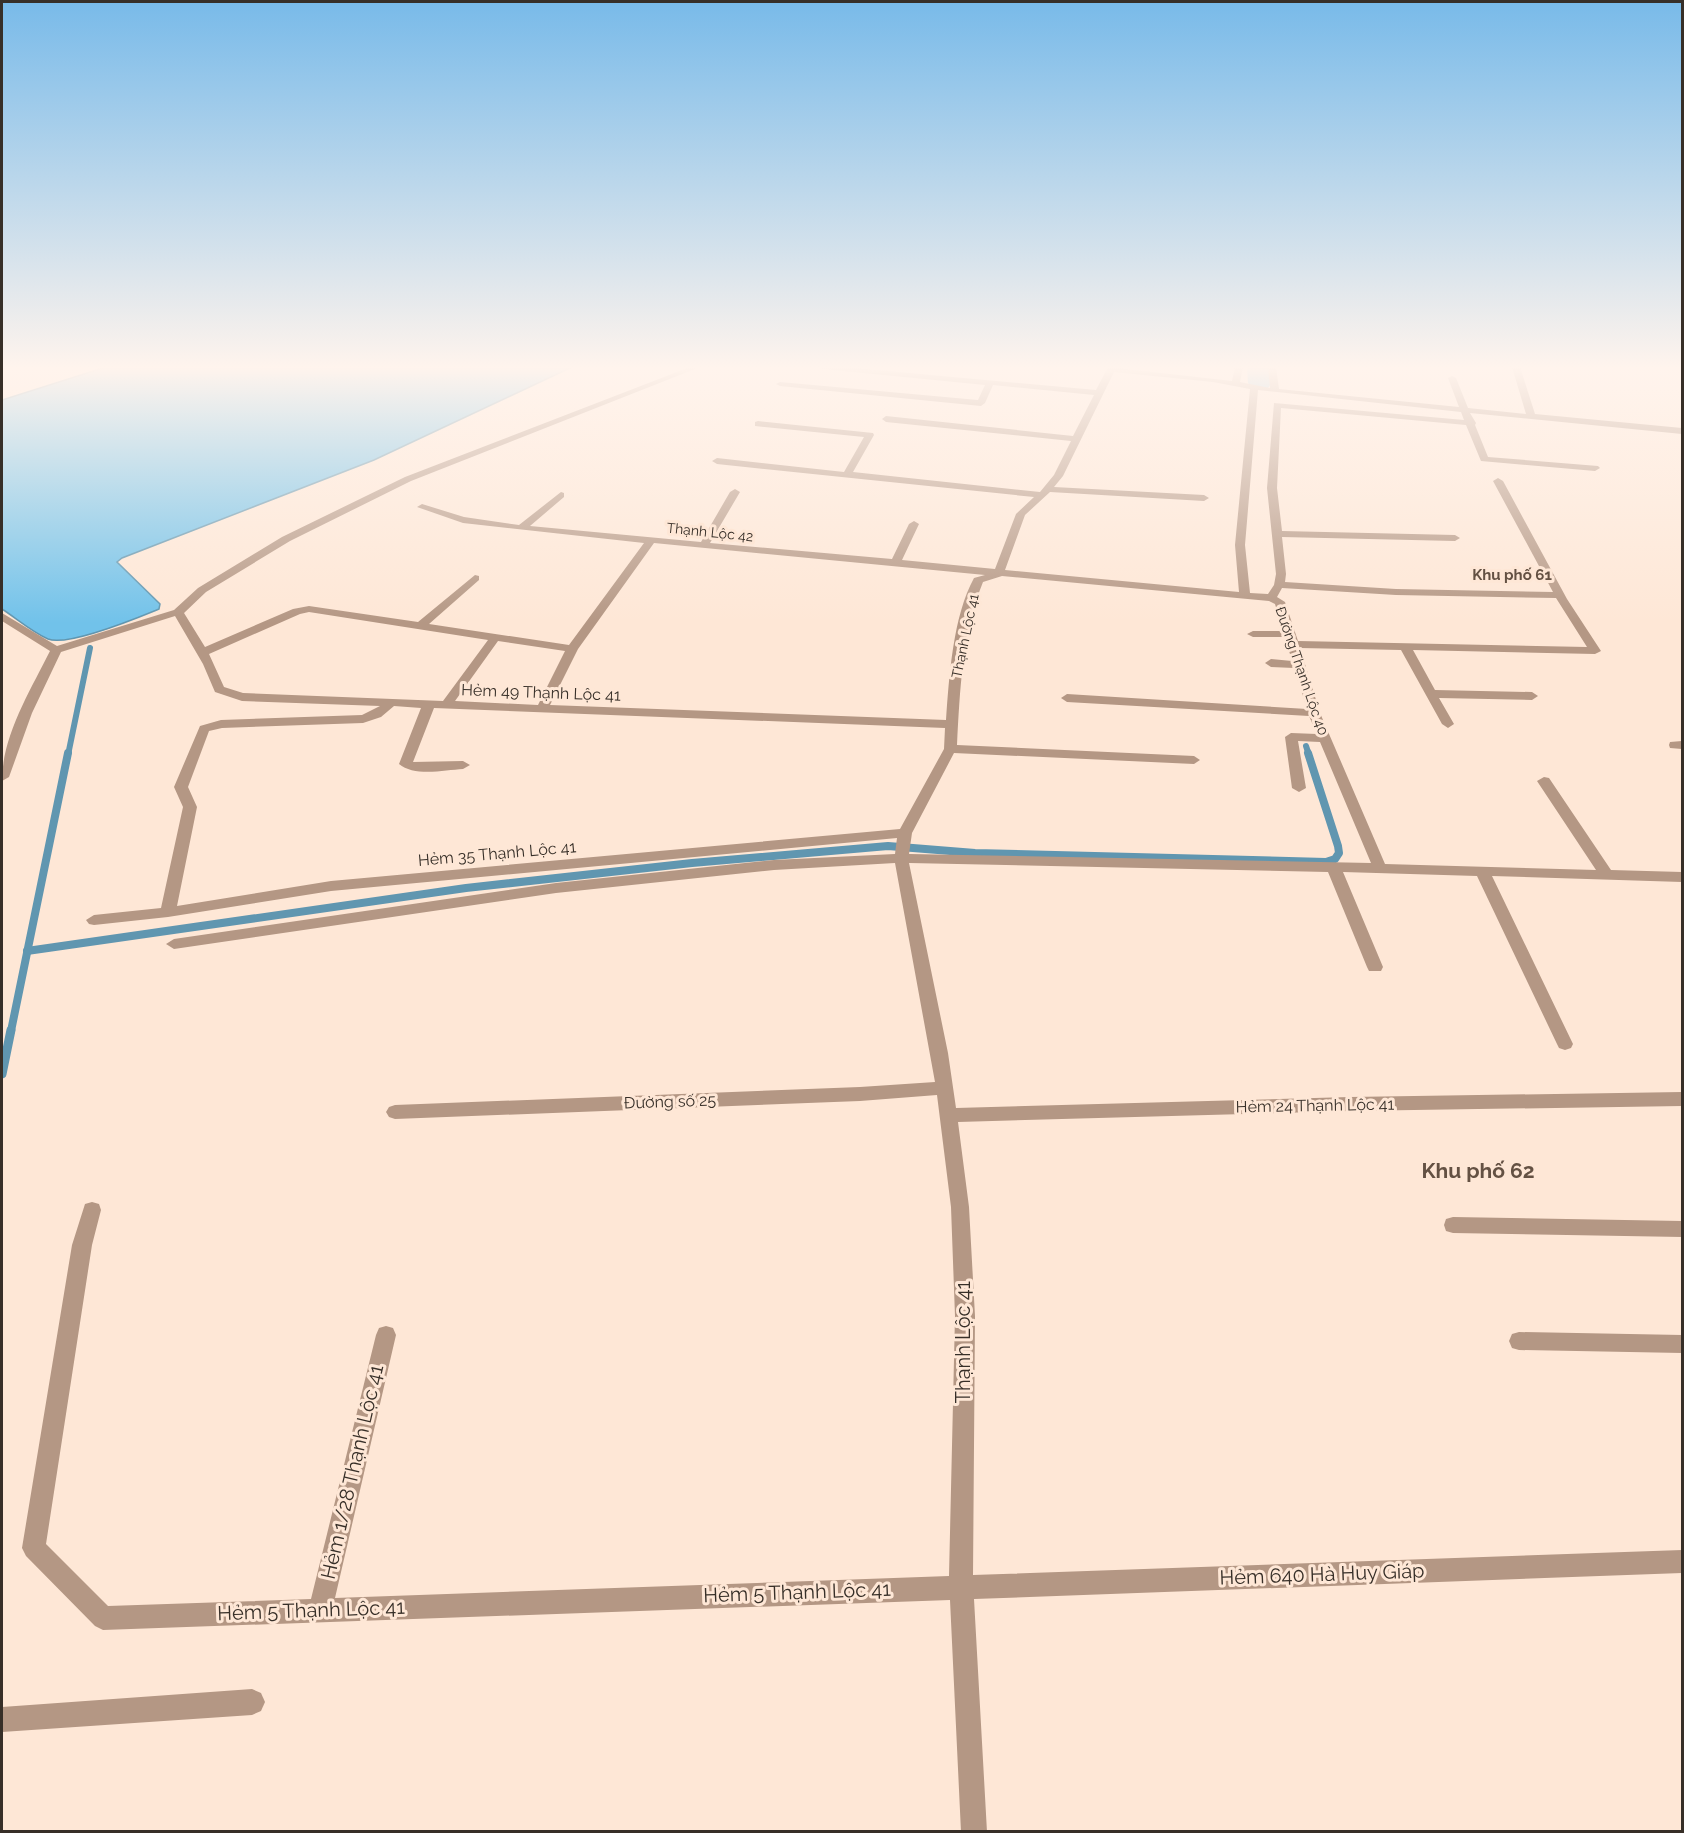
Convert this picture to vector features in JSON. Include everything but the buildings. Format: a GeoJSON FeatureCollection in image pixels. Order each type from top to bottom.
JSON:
{"type":"FeatureCollection","features":[{"type":"Feature","properties":{"kind":"street"},"geometry":{"type":"LineString","coordinates":[[2,777],[8,745],[56,650],[178,612],[202,590],[286,539],[408,479],[476,453]]}},
{"type":"Feature","properties":{"kind":"street"},"geometry":{"type":"LineString","coordinates":[[847,475],[860,453]]}},
{"type":"Feature","properties":{"kind":"street"},"geometry":{"type":"LineString","coordinates":[[998,574],[1021,514],[1058,476],[1069,453]]}},
{"type":"Feature","properties":{"kind":"street"},"geometry":{"type":"LineString","coordinates":[[1245,596],[1240,545],[1248,453]]}},
{"type":"Feature","properties":{"kind":"street"},"geometry":{"type":"LineString","coordinates":[[1271,598],[1279,585],[1281,574],[1272,488],[1274,453]]}},
{"type":"Feature","properties":{"kind":"street"},"geometry":{"type":"LineString","coordinates":[[1482,453],[1484,459],[1595,468]]}},
{"type":"Feature","properties":{"kind":"street"},"geometry":{"type":"LineString","coordinates":[[717,461],[1044,492],[1204,498]]}},
{"type":"Feature","properties":{"kind":"street"},"geometry":{"type":"LineString","coordinates":[[1253,634],[1405,647],[1595,651],[1560,595],[1498,481]]}},
{"type":"Feature","properties":{"kind":"street"},"geometry":{"type":"LineString","coordinates":[[704,545],[735,492]]}},
{"type":"Feature","properties":{"kind":"street"},"geometry":{"type":"LineString","coordinates":[[521,528],[561,495]]}},
{"type":"Feature","properties":{"kind":"street","name":"Thạnh Lộc 42"},"geometry":{"type":"LineString","coordinates":[[422,507],[463,520],[521,528],[998,574]]}},
{"type":"Feature","properties":{"kind":"street"},"geometry":{"type":"LineString","coordinates":[[895,564],[914,524]]}},
{"type":"Feature","properties":{"kind":"street"},"geometry":{"type":"LineString","coordinates":[[1277,534],[1455,538]]}},
{"type":"Feature","properties":{"kind":"street"},"geometry":{"type":"LineString","coordinates":[[542,708],[572,649],[651,540]]}},
{"type":"Feature","properties":{"kind":"street","name":"Đường Thạnh Lộc 40"},"geometry":{"type":"LineString","coordinates":[[998,574],[1271,598],[1280,602],[1314,713],[1380,868]]}},
{"type":"Feature","properties":{"kind":"street","name":"Thạnh Lộc 41"},"geometry":{"type":"LineString","coordinates":[[975,1832],[961,1586],[965,1316],[960,1207],[940,1053],[901,858],[904,833],[950,750],[956,664],[970,600],[978,580],[998,574]]}},
{"type":"Feature","properties":{"kind":"street"},"geometry":{"type":"LineString","coordinates":[[422,624],[475,578]]}},
{"type":"Feature","properties":{"kind":"street"},"geometry":{"type":"LineString","coordinates":[[1279,585],[1396,592],[1560,595]]}},
{"type":"Feature","properties":{"kind":"street"},"geometry":{"type":"LineString","coordinates":[[202,653],[303,609],[331,610],[572,649]]}},
{"type":"Feature","properties":{"kind":"street","name":"Hẻm 49 Thạnh Lộc 41"},"geometry":{"type":"LineString","coordinates":[[178,612],[202,653],[219,689],[242,697],[952,724]]}},
{"type":"Feature","properties":{"kind":"street"},"geometry":{"type":"LineString","coordinates":[[2,616],[56,650]]}},
{"type":"Feature","properties":{"kind":"street"},"geometry":{"type":"LineString","coordinates":[[446,705],[496,636]]}},
{"type":"Feature","properties":{"kind":"street"},"geometry":{"type":"LineString","coordinates":[[1405,647],[1448,724]]}},
{"type":"Feature","properties":{"kind":"street"},"geometry":{"type":"LineString","coordinates":[[1271,663],[1300,665]]}},
{"type":"Feature","properties":{"kind":"street"},"geometry":{"type":"LineString","coordinates":[[1431,694],[1532,696]]}},
{"type":"Feature","properties":{"kind":"street"},"geometry":{"type":"LineString","coordinates":[[1067,698],[1314,713]]}},
{"type":"Feature","properties":{"kind":"street"},"geometry":{"type":"LineString","coordinates":[[168,912],[190,807],[182,787],[204,729],[221,724],[363,719],[377,714],[391,703]]}},
{"type":"Feature","properties":{"kind":"street"},"geometry":{"type":"LineString","coordinates":[[429,704],[406,764],[416,767],[464,765]]}},
{"type":"Feature","properties":{"kind":"street"},"geometry":{"type":"LineString","coordinates":[[1299,788],[1291,737],[1324,738]]}},
{"type":"Feature","properties":{"kind":"street"},"geometry":{"type":"LineString","coordinates":[[950,750],[1194,760]]}},
{"type":"Feature","properties":{"kind":"street"},"geometry":{"type":"LineString","coordinates":[[1544,781],[1606,874]]}},
{"type":"Feature","properties":{"kind":"street","name":"Hẻm 35 Thạnh Lộc 41"},"geometry":{"type":"LineString","coordinates":[[94,920],[168,912],[331,886],[904,833]]}},
{"type":"Feature","properties":{"kind":"street"},"geometry":{"type":"LineString","coordinates":[[174,944],[556,888],[774,865],[901,858],[1683,876]]}},
{"type":"Feature","properties":{"kind":"street"},"geometry":{"type":"LineString","coordinates":[[1334,868],[1375,967]]}},
{"type":"Feature","properties":{"kind":"street"},"geometry":{"type":"LineString","coordinates":[[1482,871],[1565,1044]]}},
{"type":"Feature","properties":{"kind":"street","name":"Đường số 25"},"geometry":{"type":"LineString","coordinates":[[395,1112],[860,1094],[944,1088]]}},
{"type":"Feature","properties":{"kind":"street","name":"Hẻm 24 Thạnh Lộc 41"},"geometry":{"type":"LineString","coordinates":[[948,1115],[1327,1104],[1683,1099]]}},
{"type":"Feature","properties":{"kind":"street","name":"Hẻm 5 Thạnh Lộc 41"},"geometry":{"type":"LineString","coordinates":[[92,1210],[82,1245],[34,1548],[103,1618],[961,1586]]}},
{"type":"Feature","properties":{"kind":"street"},"geometry":{"type":"LineString","coordinates":[[1453,1225],[1683,1229]]}},
{"type":"Feature","properties":{"kind":"street","name":"Hẻm 1/28 Thạnh Lộc 41"},"geometry":{"type":"LineString","coordinates":[[320,1609],[386,1335]]}},
{"type":"Feature","properties":{"kind":"street"},"geometry":{"type":"LineString","coordinates":[[1519,1341],[1683,1344]]}},
{"type":"Feature","properties":{"kind":"street","name":"Hẻm 640 Hà Huy Giáp"},"geometry":{"type":"LineString","coordinates":[[961,1586],[1683,1562]]}},
{"type":"Feature","properties":{"kind":"street"},"geometry":{"type":"LineString","coordinates":[[2,1720],[252,1702]]}},
{"type":"Feature","properties":{"kind":"water"},"geometry":{"type":"Polygon","coordinates":[[[2,453],[390,453],[122,558],[117,562],[160,604],[159,609],[119,625],[71,639],[58,640],[48,639],[2,609],[2,453]]]}},
{"type":"Feature","properties":{"kind":"waterway"},"geometry":{"type":"LineString","coordinates":[[68,755],[90,648]]}},
{"type":"Feature","properties":{"kind":"waterway"},"geometry":{"type":"LineString","coordinates":[[1306,746],[1309,755]]}},
{"type":"Feature","properties":{"kind":"waterway"},"geometry":{"type":"LineString","coordinates":[[27,951],[68,753]]}},
{"type":"Feature","properties":{"kind":"waterway"},"geometry":{"type":"LineString","coordinates":[[27,951],[466,888],[692,863],[888,846],[975,853],[1326,862],[1335,859],[1339,853],[1338,846],[1308,753]]}},
{"type":"Feature","properties":{"kind":"waterway"},"geometry":{"type":"LineString","coordinates":[[11,1031],[27,951]]}},
{"type":"Feature","properties":{"kind":"waterway"},"geometry":{"type":"LineString","coordinates":[[2,1074],[11,1030]]}},
{"type":"Feature","properties":{"kind":"district","name":"Khu phố 61"},"geometry":{"type":"Point","coordinates":[1512,575]}},
{"type":"Feature","properties":{"kind":"district","name":"Khu phố 62"},"geometry":{"type":"Point","coordinates":[1478,1171]}}]}
